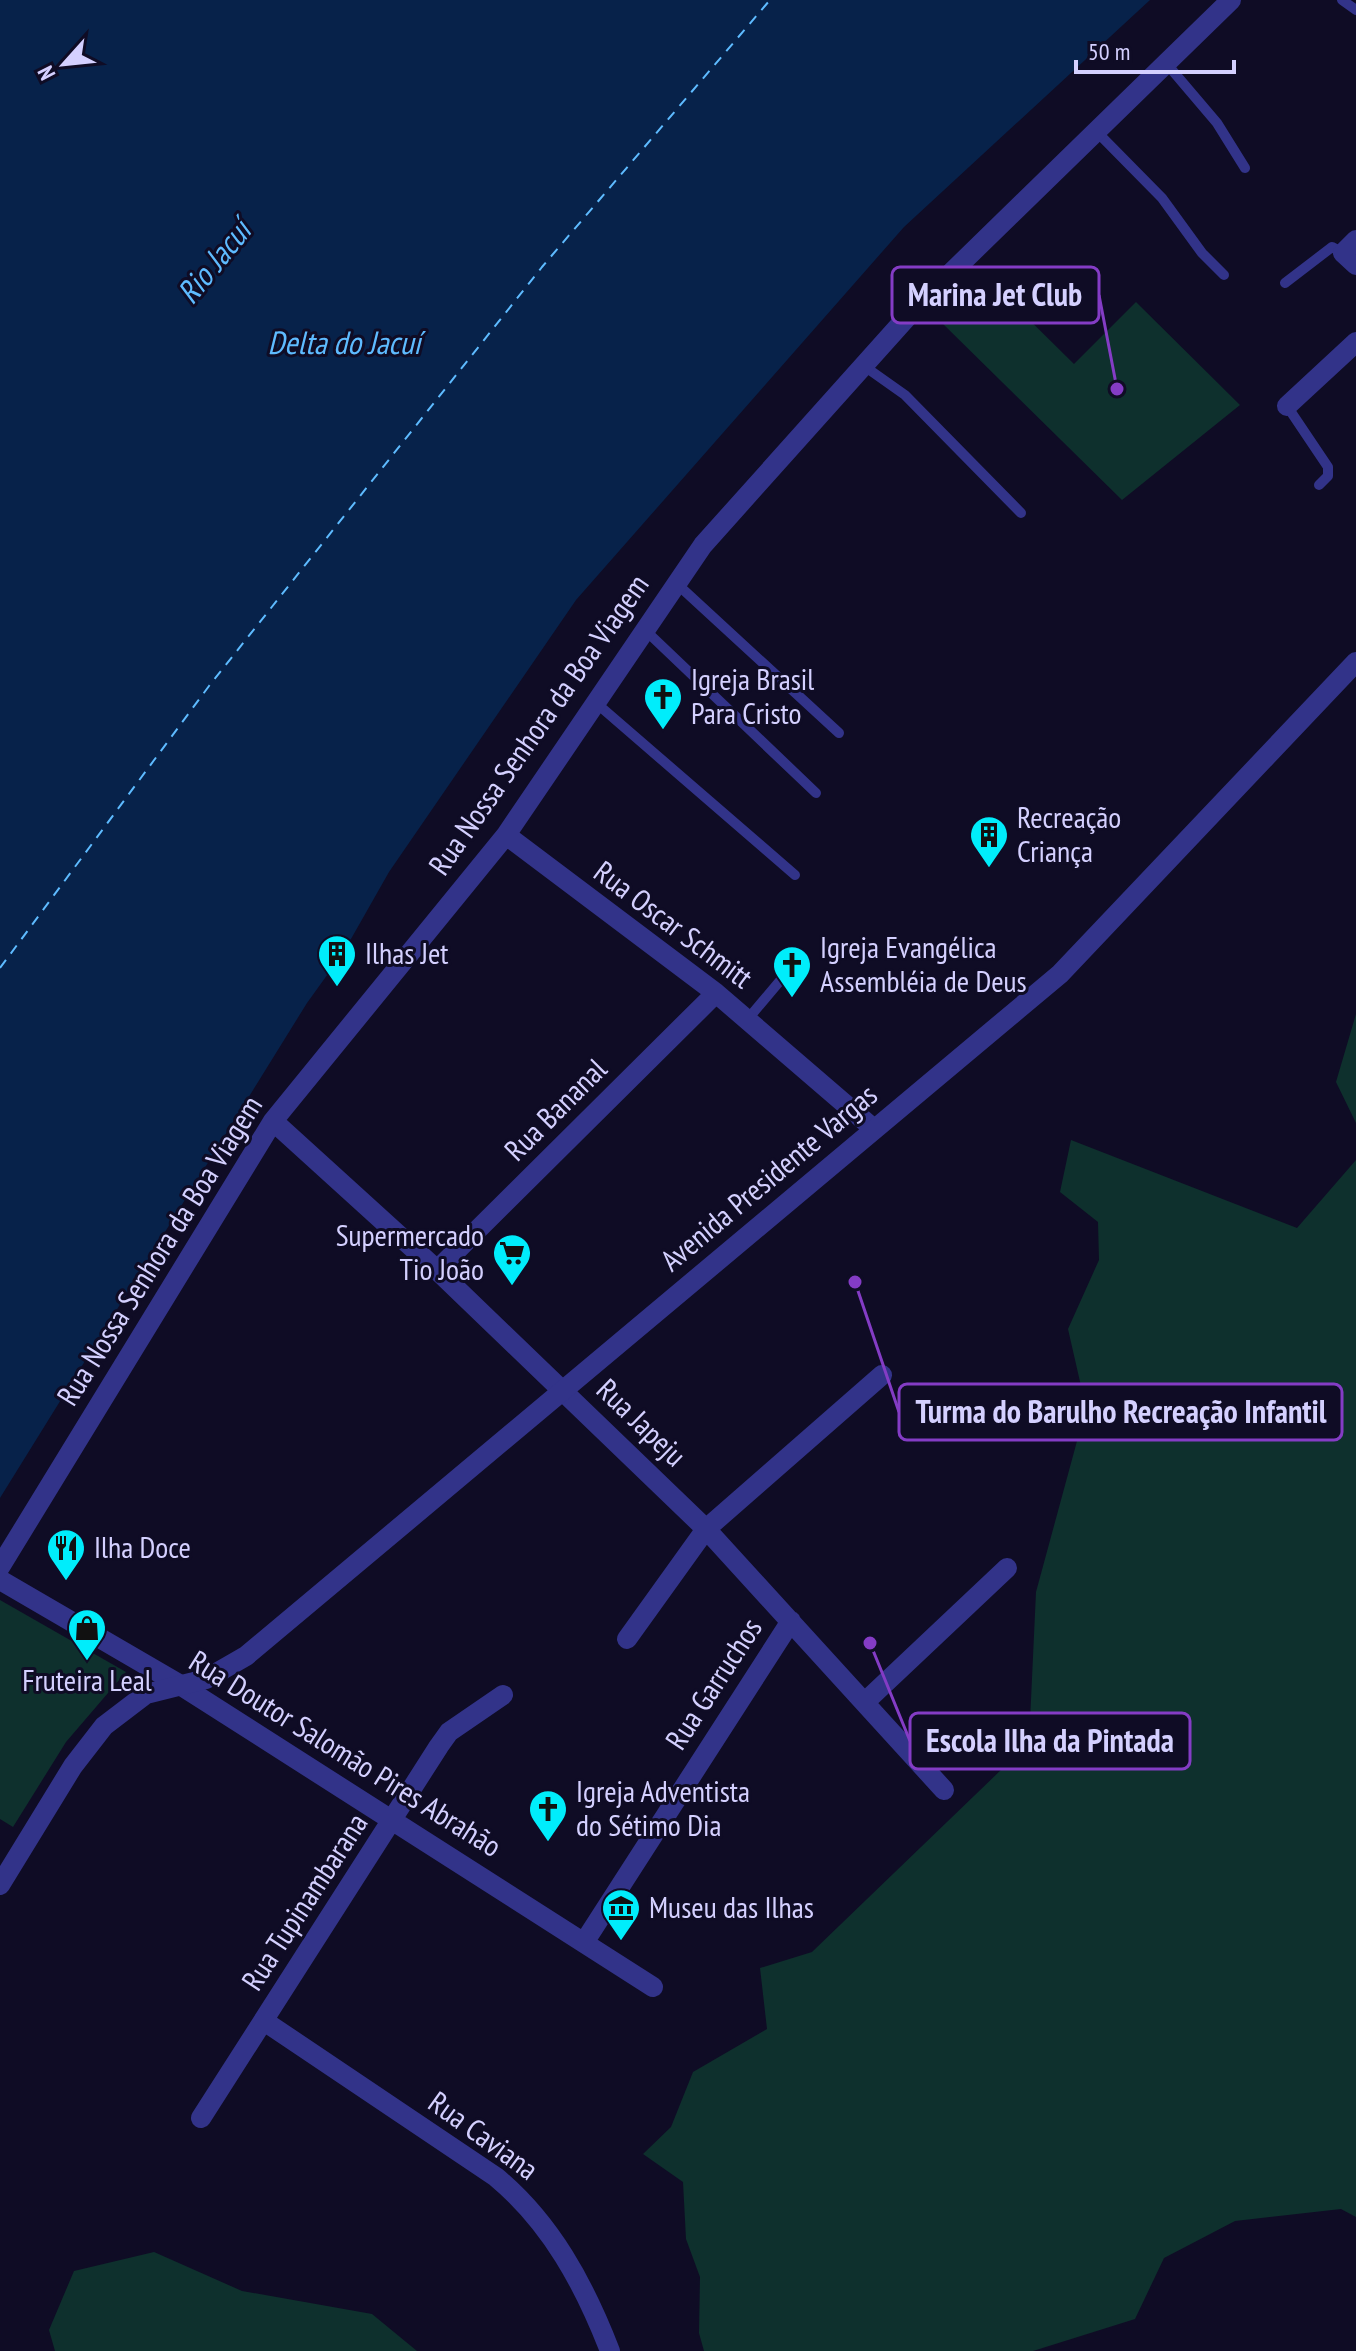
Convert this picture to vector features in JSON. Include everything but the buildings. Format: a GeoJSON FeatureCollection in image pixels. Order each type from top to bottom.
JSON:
{"type":"FeatureCollection","features":[{"type":"Feature","properties":{"kind":"street","name":"Rua Nossa Senhora da Boa Viagem"},"geometry":{"type":"LineString","coordinates":[[0,1567],[273,1121],[506,835],[703,545],[936,287],[1231,0]]}},
{"type":"Feature","properties":{"kind":"street"},"geometry":{"type":"LineString","coordinates":[[1287,406],[1356,342]]}},
{"type":"Feature","properties":{"kind":"street","name":"Avenida Presidente Vargas"},"geometry":{"type":"LineString","coordinates":[[0,1885],[73,1766],[104,1726],[146,1694],[177,1683],[206,1679],[246,1656],[1060,974],[1356,662]]}},
{"type":"Feature","properties":{"kind":"street","name":"Rua Oscar Schmitt"},"geometry":{"type":"LineString","coordinates":[[506,835],[716,993],[874,1129]]}},
{"type":"Feature","properties":{"kind":"street","name":"Rua Bananal"},"geometry":{"type":"LineString","coordinates":[[437,1270],[716,993]]}},
{"type":"Feature","properties":{"kind":"street","name":"Rua Japeju"},"geometry":{"type":"LineString","coordinates":[[273,1121],[437,1270],[706,1529],[944,1790]]}},
{"type":"Feature","properties":{"kind":"street"},"geometry":{"type":"LineString","coordinates":[[627,1639],[706,1529],[882,1375]]}},
{"type":"Feature","properties":{"kind":"street"},"geometry":{"type":"LineString","coordinates":[[865,1702],[1007,1568]]}},
{"type":"Feature","properties":{"kind":"street","name":"Rua Doutor Salomão Pires Abrahão"},"geometry":{"type":"LineString","coordinates":[[0,1580],[177,1683],[653,1987]]}},
{"type":"Feature","properties":{"kind":"street","name":"Rua Garruchos"},"geometry":{"type":"LineString","coordinates":[[585,1941],[791,1621]]}},
{"type":"Feature","properties":{"kind":"street","name":"Rua Tupinambarana"},"geometry":{"type":"LineString","coordinates":[[201,2118],[449,1732],[503,1695]]}},
{"type":"Feature","properties":{"kind":"street","name":"Rua Caviana"},"geometry":{"type":"LineString","coordinates":[[264,2021],[496,2177],[525,2201],[576,2273],[610,2351]]}},
{"type":"Feature","properties":{"kind":"lane"},"geometry":{"type":"LineString","coordinates":[[1342,0],[1356,10]]}},
{"type":"Feature","properties":{"kind":"lane"},"geometry":{"type":"LineString","coordinates":[[1166,63],[1217,123],[1245,168]]}},
{"type":"Feature","properties":{"kind":"lane"},"geometry":{"type":"LineString","coordinates":[[1096,131],[1162,198],[1202,253],[1224,275]]}},
{"type":"Feature","properties":{"kind":"lane"},"geometry":{"type":"LineString","coordinates":[[1285,283],[1332,247],[1352,253]]}},
{"type":"Feature","properties":{"kind":"lane"},"geometry":{"type":"LineString","coordinates":[[864,366],[905,395],[1021,513]]}},
{"type":"Feature","properties":{"kind":"lane"},"geometry":{"type":"LineString","coordinates":[[1287,406],[1328,467],[1328,476],[1319,485]]}},
{"type":"Feature","properties":{"kind":"lane"},"geometry":{"type":"LineString","coordinates":[[675,582],[839,733]]}},
{"type":"Feature","properties":{"kind":"lane"},"geometry":{"type":"LineString","coordinates":[[644,629],[816,793]]}},
{"type":"Feature","properties":{"kind":"lane"},"geometry":{"type":"LineString","coordinates":[[595,702],[795,875]]}},
{"type":"Feature","properties":{"kind":"lane"},"geometry":{"type":"LineString","coordinates":[[747,1020],[795,963]]}},
{"type":"Feature","properties":{"kind":"green space"},"geometry":{"type":"Polygon","coordinates":[[[985,276],[1074,364],[1136,302],[1240,405],[1122,500],[940,321],[985,276]]]}},
{"type":"Feature","properties":{"kind":"green space"},"geometry":{"type":"Polygon","coordinates":[[[1356,1014],[1356,1123],[1336,1082],[1356,1014]]]}},
{"type":"Feature","properties":{"kind":"green space"},"geometry":{"type":"Polygon","coordinates":[[[1071,1140],[1297,1228],[1356,1160],[1356,2217],[1341,2209],[1235,2221],[1164,2258],[1135,2319],[1033,2351],[704,2351],[699,2333],[700,2277],[686,2239],[683,2182],[643,2154],[671,2127],[693,2072],[767,2029],[760,1968],[812,1952],[1029,1743],[1036,1592],[1086,1408],[1068,1329],[1099,1260],[1098,1222],[1060,1192],[1071,1140]]]}},
{"type":"Feature","properties":{"kind":"green space"},"geometry":{"type":"Polygon","coordinates":[[[0,1600],[126,1672],[66,1742],[13,1827],[0,1819],[0,1600]]]}},
{"type":"Feature","properties":{"kind":"green space"},"geometry":{"type":"Polygon","coordinates":[[[154,2252],[242,2291],[372,2314],[417,2351],[55,2351],[49,2330],[74,2271],[154,2252]]]}},
{"type":"Feature","properties":{"kind":"water","name":"Delta do Jacuí"},"geometry":{"type":"Polygon","coordinates":[[[0,0],[1150,0],[904,227],[576,600],[389,872],[343,953],[307,1003],[0,1498],[0,0]]]}},
{"type":"Feature","properties":{"kind":"ferry route"},"geometry":{"type":"LineString","coordinates":[[0,968],[209,686],[542,267],[770,0]]}},
{"type":"Feature","properties":{"kind":"place","name":"Marina Jet Club"},"geometry":{"type":"Point","coordinates":[1117,389]}},
{"type":"Feature","properties":{"kind":"place","name":"Igreja Brasil Para Cristo"},"geometry":{"type":"Point","coordinates":[663,731]}},
{"type":"Feature","properties":{"kind":"place","name":"Recreação Criança"},"geometry":{"type":"Point","coordinates":[989,869]}},
{"type":"Feature","properties":{"kind":"place","name":"Ilhas Jet"},"geometry":{"type":"Point","coordinates":[337,988]}},
{"type":"Feature","properties":{"kind":"place","name":"Igreja Evangélica Assembléia de Deus"},"geometry":{"type":"Point","coordinates":[792,999]}},
{"type":"Feature","properties":{"kind":"place","name":"Turma do Barulho Recreação Infantil"},"geometry":{"type":"Point","coordinates":[855,1282]}},
{"type":"Feature","properties":{"kind":"place","name":"Supermercado Tio João"},"geometry":{"type":"Point","coordinates":[512,1287]}},
{"type":"Feature","properties":{"kind":"place","name":"Ilha Doce"},"geometry":{"type":"Point","coordinates":[66,1582]}},
{"type":"Feature","properties":{"kind":"place","name":"Escola Ilha da Pintada"},"geometry":{"type":"Point","coordinates":[870,1643]}},
{"type":"Feature","properties":{"kind":"place","name":"Fruteira Leal"},"geometry":{"type":"Point","coordinates":[87,1662]}},
{"type":"Feature","properties":{"kind":"place","name":"Igreja Adventista do Sétimo Dia"},"geometry":{"type":"Point","coordinates":[548,1843]}},
{"type":"Feature","properties":{"kind":"place","name":"Museu das Ilhas"},"geometry":{"type":"Point","coordinates":[621,1942]}},
{"type":"Feature","properties":{"kind":"water label","name":"Rio Jacuí"},"geometry":{"type":"Point","coordinates":[214,262]}}]}
